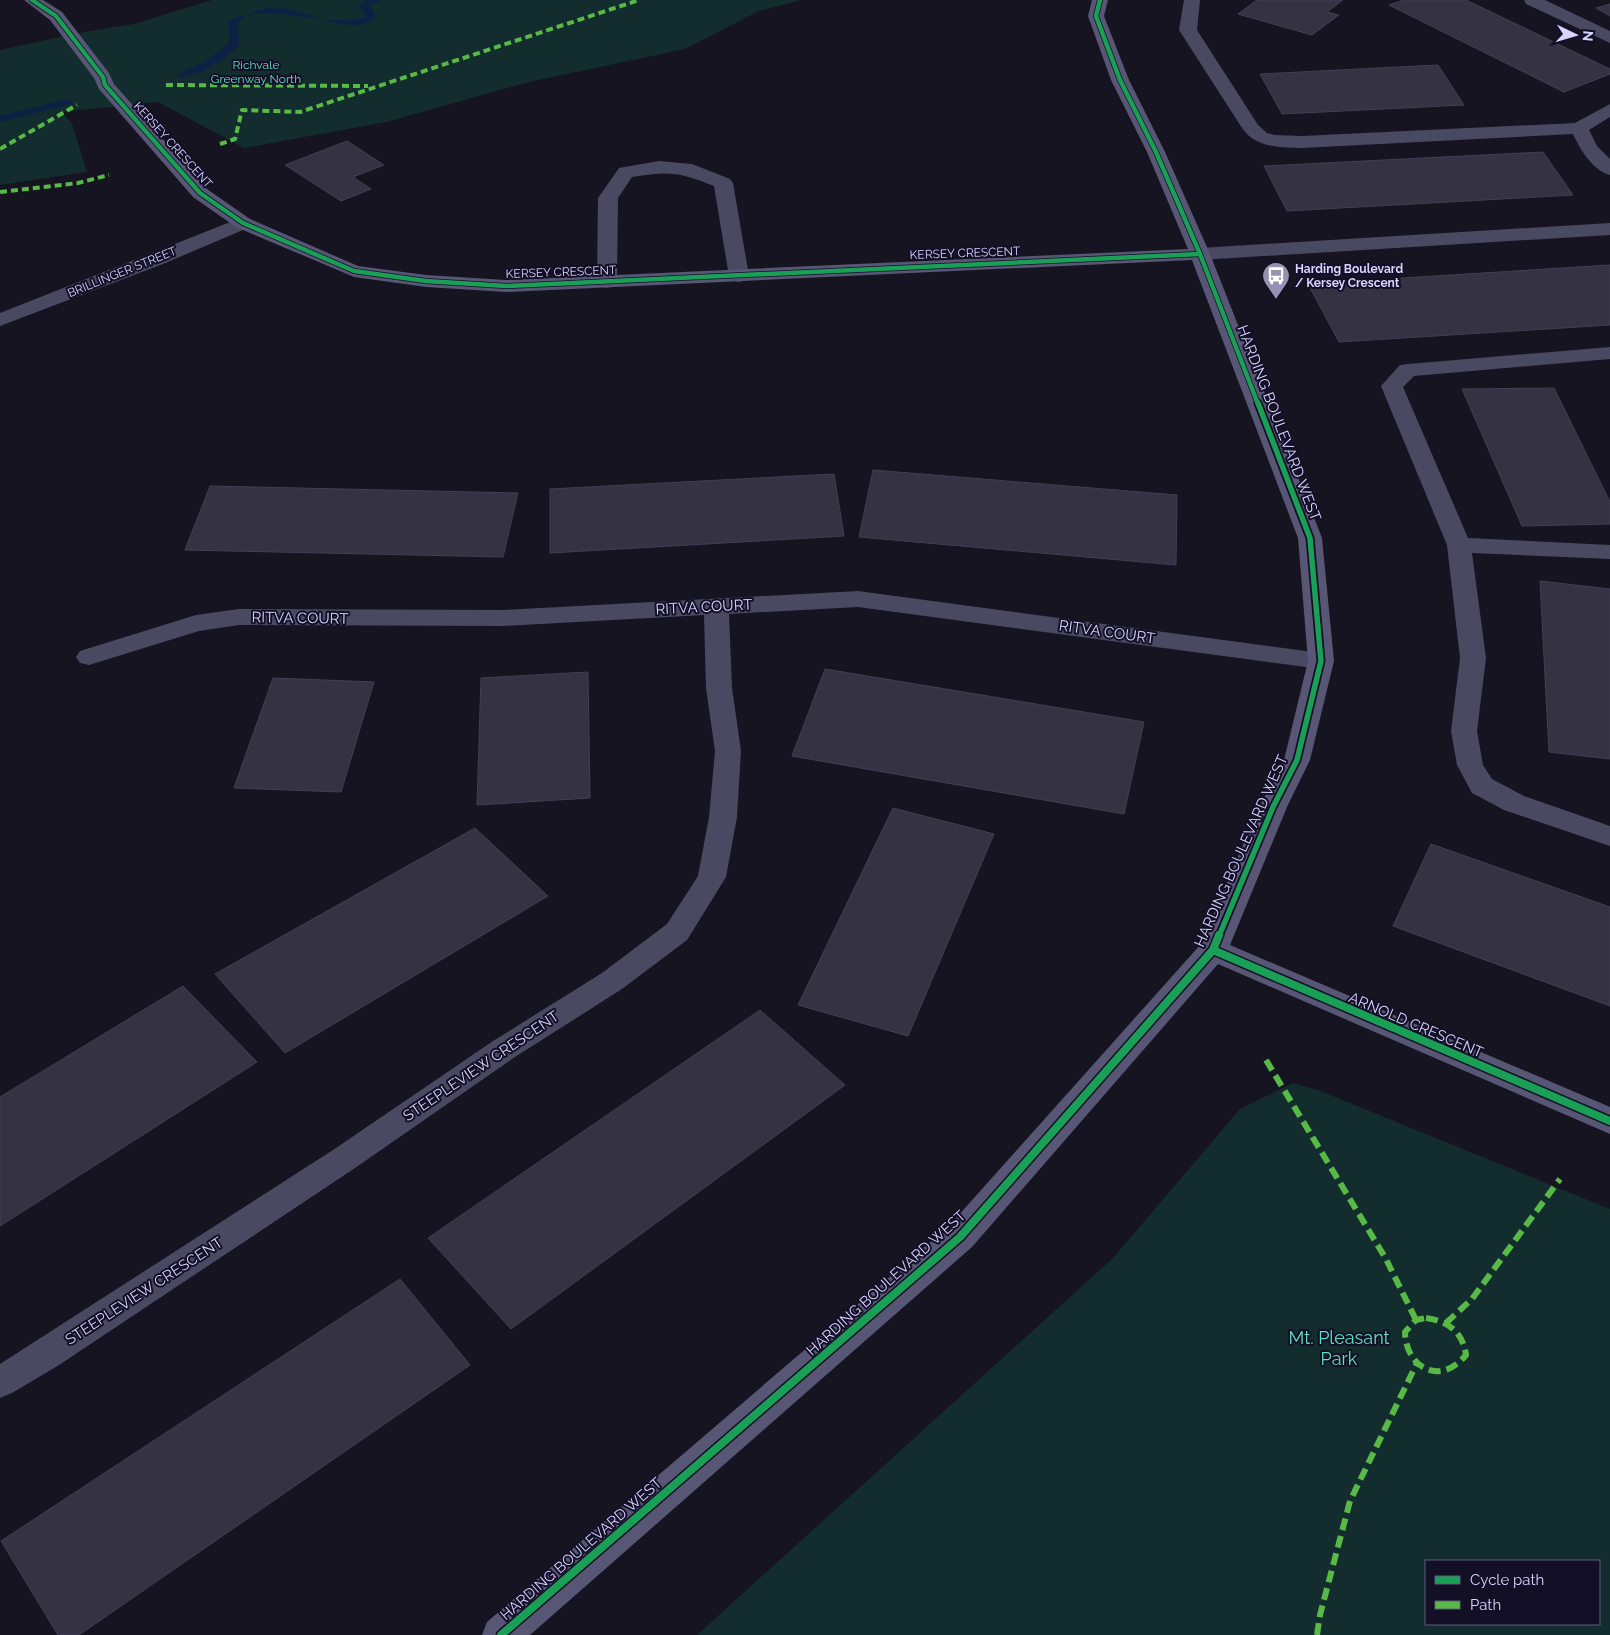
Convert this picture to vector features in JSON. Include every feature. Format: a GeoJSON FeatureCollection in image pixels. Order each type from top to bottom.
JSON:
{"type":"FeatureCollection","features":[{"type":"Feature","properties":{"kind":"street","name":"KERSEY CRESCENT"},"geometry":{"type":"LineString","coordinates":[[32,0],[56,16],[103,77],[105,85],[200,193],[243,223],[354,271],[426,281],[506,286],[1200,254]]}},
{"type":"Feature","properties":{"kind":"street","name":"HARDING BOULEVARD WEST"},"geometry":{"type":"LineString","coordinates":[[500,1635],[960,1238],[1213,950],[1273,807],[1296,760],[1321,661],[1310,538],[1200,254],[1156,152],[1120,80],[1096,16],[1100,0]]}},
{"type":"Feature","properties":{"kind":"street"},"geometry":{"type":"LineString","coordinates":[[1192,0],[1188,30],[1238,110],[1260,138],[1274,141],[1302,142],[1579,128],[1610,109]]}},
{"type":"Feature","properties":{"kind":"street"},"geometry":{"type":"LineString","coordinates":[[1532,0],[1610,38]]}},
{"type":"Feature","properties":{"kind":"street"},"geometry":{"type":"LineString","coordinates":[[1579,128],[1589,149],[1610,169]]}},
{"type":"Feature","properties":{"kind":"street","name":"KERSEY CRESCENT"},"geometry":{"type":"LineString","coordinates":[[607,282],[608,198],[626,172],[658,167],[684,168],[723,183],[739,276]]}},
{"type":"Feature","properties":{"kind":"street","name":"BRILLINGER STREET"},"geometry":{"type":"LineString","coordinates":[[0,320],[156,260],[243,223]]}},
{"type":"Feature","properties":{"kind":"street"},"geometry":{"type":"LineString","coordinates":[[1200,254],[1610,229]]}},
{"type":"Feature","properties":{"kind":"street"},"geometry":{"type":"LineString","coordinates":[[1610,354],[1408,370],[1392,386],[1459,545],[1473,658],[1464,730],[1470,765],[1482,786],[1514,803],[1610,836]]}},
{"type":"Feature","properties":{"kind":"street"},"geometry":{"type":"LineString","coordinates":[[1459,545],[1610,552]]}},
{"type":"Feature","properties":{"kind":"street","name":"RITVA COURT"},"geometry":{"type":"LineString","coordinates":[[89,657],[196,623],[239,617],[503,618],[858,599],[1321,661]]}},
{"type":"Feature","properties":{"kind":"street","name":"STEEPLEVIEW CRESCENT"},"geometry":{"type":"LineString","coordinates":[[0,1382],[48,1354],[336,1165],[504,1049],[612,981],[678,932],[712,877],[723,817],[728,751],[719,688],[716,606]]}},
{"type":"Feature","properties":{"kind":"street","name":"ARNOLD CRESCENT"},"geometry":{"type":"LineString","coordinates":[[1213,950],[1610,1121]]}},
{"type":"Feature","properties":{"kind":"green space","name":"Richvale Greenway North"},"geometry":{"type":"Polygon","coordinates":[[[212,0],[801,0],[759,11],[685,49],[529,82],[386,122],[244,148],[158,102],[62,112],[72,124],[87,172],[0,185],[0,50],[78,33],[134,24],[212,0]]]}},
{"type":"Feature","properties":{"kind":"green space","name":"Mt. Pleasant Park"},"geometry":{"type":"Polygon","coordinates":[[[1293,1083],[1318,1090],[1610,1209],[1610,1635],[697,1635],[1113,1258],[1240,1109],[1293,1083]]]}},
{"type":"Feature","properties":{"kind":"building"},"geometry":{"type":"Polygon","coordinates":[[[1257,0],[1343,0],[1327,12],[1339,15],[1312,35],[1238,14],[1257,0]]]}},
{"type":"Feature","properties":{"kind":"building"},"geometry":{"type":"Polygon","coordinates":[[[1404,0],[1466,0],[1610,69],[1610,74],[1564,92],[1389,5],[1404,0]]]}},
{"type":"Feature","properties":{"kind":"building"},"geometry":{"type":"Polygon","coordinates":[[[1610,4],[1610,16],[1596,8],[1610,4]]]}},
{"type":"Feature","properties":{"kind":"building"},"geometry":{"type":"Polygon","coordinates":[[[1438,65],[1464,105],[1282,114],[1260,74],[1438,65]]]}},
{"type":"Feature","properties":{"kind":"building"},"geometry":{"type":"Polygon","coordinates":[[[347,141],[384,165],[353,177],[371,189],[341,201],[285,165],[347,141]]]}},
{"type":"Feature","properties":{"kind":"building"},"geometry":{"type":"Polygon","coordinates":[[[1543,152],[1573,195],[1287,211],[1264,166],[1543,152]]]}},
{"type":"Feature","properties":{"kind":"building"},"geometry":{"type":"Polygon","coordinates":[[[1610,265],[1610,325],[1339,342],[1308,284],[1610,265]]]}},
{"type":"Feature","properties":{"kind":"building"},"geometry":{"type":"Polygon","coordinates":[[[1554,388],[1610,502],[1610,524],[1522,526],[1462,389],[1554,388]]]}},
{"type":"Feature","properties":{"kind":"building"},"geometry":{"type":"Polygon","coordinates":[[[873,470],[1177,495],[1176,565],[859,537],[873,470]]]}},
{"type":"Feature","properties":{"kind":"building"},"geometry":{"type":"Polygon","coordinates":[[[834,474],[844,536],[550,553],[550,489],[834,474]]]}},
{"type":"Feature","properties":{"kind":"building"},"geometry":{"type":"Polygon","coordinates":[[[210,486],[518,493],[503,557],[185,550],[210,486]]]}},
{"type":"Feature","properties":{"kind":"building"},"geometry":{"type":"Polygon","coordinates":[[[1540,581],[1610,589],[1610,759],[1549,752],[1540,581]]]}},
{"type":"Feature","properties":{"kind":"building"},"geometry":{"type":"Polygon","coordinates":[[[825,669],[1144,722],[1124,814],[792,756],[825,669]]]}},
{"type":"Feature","properties":{"kind":"building"},"geometry":{"type":"Polygon","coordinates":[[[588,672],[590,798],[477,805],[481,678],[588,672]]]}},
{"type":"Feature","properties":{"kind":"building"},"geometry":{"type":"Polygon","coordinates":[[[273,678],[374,682],[341,792],[234,788],[273,678]]]}},
{"type":"Feature","properties":{"kind":"building"},"geometry":{"type":"Polygon","coordinates":[[[893,808],[994,834],[908,1036],[798,1005],[893,808]]]}},
{"type":"Feature","properties":{"kind":"building"},"geometry":{"type":"Polygon","coordinates":[[[475,828],[548,896],[285,1053],[215,974],[475,828]]]}},
{"type":"Feature","properties":{"kind":"building"},"geometry":{"type":"Polygon","coordinates":[[[1431,844],[1610,907],[1610,1006],[1393,926],[1431,844]]]}},
{"type":"Feature","properties":{"kind":"building"},"geometry":{"type":"Polygon","coordinates":[[[183,986],[257,1062],[0,1226],[0,1097],[183,986]]]}},
{"type":"Feature","properties":{"kind":"building"},"geometry":{"type":"Polygon","coordinates":[[[760,1010],[845,1085],[511,1329],[428,1238],[760,1010]]]}},
{"type":"Feature","properties":{"kind":"building"},"geometry":{"type":"Polygon","coordinates":[[[400,1279],[470,1365],[79,1635],[58,1635],[1,1541],[400,1279]]]}},
{"type":"Feature","properties":{"kind":"waterway"},"geometry":{"type":"LineString","coordinates":[[181,75],[210,63],[228,50],[234,44],[233,21],[254,9],[268,5],[289,6],[338,20],[354,22],[371,18],[364,4],[376,0]]}},
{"type":"Feature","properties":{"kind":"waterway"},"geometry":{"type":"LineString","coordinates":[[0,119],[68,102]]}},
{"type":"Feature","properties":{"kind":"marked path"},"geometry":{"type":"LineString","coordinates":[[220,144],[235,139],[242,110],[300,112],[639,0]]}},
{"type":"Feature","properties":{"kind":"marked path"},"geometry":{"type":"LineString","coordinates":[[166,85],[368,86]]}},
{"type":"Feature","properties":{"kind":"marked path"},"geometry":{"type":"LineString","coordinates":[[0,149],[77,105]]}},
{"type":"Feature","properties":{"kind":"marked path"},"geometry":{"type":"LineString","coordinates":[[0,192],[78,183],[109,175]]}},
{"type":"Feature","properties":{"kind":"marked path"},"geometry":{"type":"LineString","coordinates":[[1266,1060],[1386,1259],[1405,1294],[1416,1320]]}},
{"type":"Feature","properties":{"kind":"marked path"},"geometry":{"type":"LineString","coordinates":[[1446,1323],[1472,1299],[1560,1179]]}},
{"type":"Feature","properties":{"kind":"marked path"},"geometry":{"type":"LineString","coordinates":[[1426,1318],[1441,1321],[1459,1334],[1465,1347],[1466,1355],[1458,1365],[1448,1370],[1437,1371],[1427,1369],[1417,1363],[1410,1355],[1405,1344],[1405,1332],[1416,1320],[1426,1318]]}},
{"type":"Feature","properties":{"kind":"marked path"},"geometry":{"type":"LineString","coordinates":[[1317,1635],[1320,1615],[1350,1501],[1417,1363]]}},
{"type":"Feature","properties":{"kind":"cycle path"},"geometry":{"type":"LineString","coordinates":[[32,0],[56,16],[103,77],[105,85],[200,193],[243,223],[354,271],[426,281],[506,286],[1200,254]]}},
{"type":"Feature","properties":{"kind":"cycle path"},"geometry":{"type":"LineString","coordinates":[[501,1635],[960,1237],[1213,950],[1273,807],[1297,760],[1321,661],[1310,538],[1200,254],[1156,152],[1120,80],[1096,16],[1100,0]]}},
{"type":"Feature","properties":{"kind":"cycle path"},"geometry":{"type":"LineString","coordinates":[[1213,950],[1610,1121]]}},
{"type":"Feature","properties":{"kind":"place","name":"Harding Boulevard / Kersey Crescent"},"geometry":{"type":"Point","coordinates":[1276,300]}}]}
